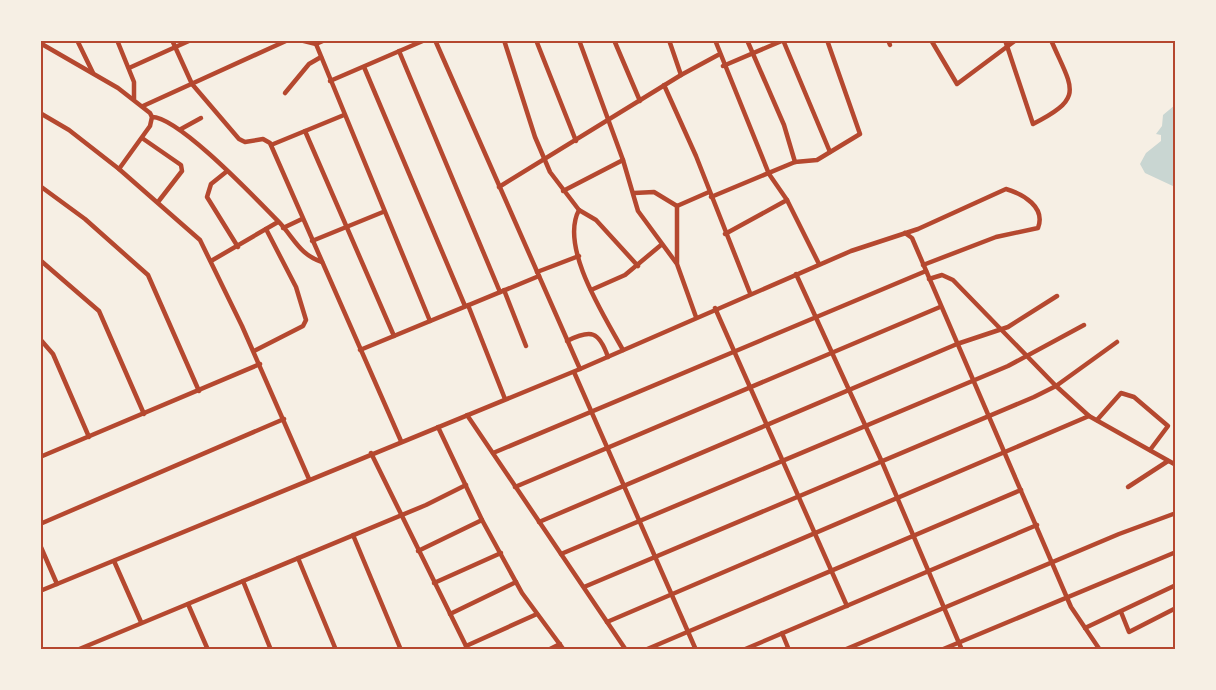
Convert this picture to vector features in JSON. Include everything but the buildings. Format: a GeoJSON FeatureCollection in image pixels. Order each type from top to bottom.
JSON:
{"type":"FeatureCollection","features":[{"type":"Feature","properties":{"kind":"street"},"geometry":{"type":"LineString","coordinates":[[77,40],[93,73]]}},
{"type":"Feature","properties":{"kind":"street"},"geometry":{"type":"LineString","coordinates":[[117,40],[135,87],[134,99]]}},
{"type":"Feature","properties":{"kind":"street"},"geometry":{"type":"LineString","coordinates":[[172,40],[192,84],[239,139],[245,142],[263,139],[271,146],[401,441]]}},
{"type":"Feature","properties":{"kind":"street"},"geometry":{"type":"LineString","coordinates":[[129,68],[191,40]]}},
{"type":"Feature","properties":{"kind":"street"},"geometry":{"type":"LineString","coordinates":[[143,106],[288,40]]}},
{"type":"Feature","properties":{"kind":"street"},"geometry":{"type":"LineString","coordinates":[[300,40],[316,44],[325,40]]}},
{"type":"Feature","properties":{"kind":"street"},"geometry":{"type":"LineString","coordinates":[[330,81],[425,40]]}},
{"type":"Feature","properties":{"kind":"street"},"geometry":{"type":"LineString","coordinates":[[435,40],[567,341],[591,411],[696,650]]}},
{"type":"Feature","properties":{"kind":"street"},"geometry":{"type":"LineString","coordinates":[[504,40],[543,160],[563,191],[579,210],[596,220],[638,266]]}},
{"type":"Feature","properties":{"kind":"street"},"geometry":{"type":"LineString","coordinates":[[536,40],[576,141]]}},
{"type":"Feature","properties":{"kind":"street"},"geometry":{"type":"LineString","coordinates":[[579,40],[623,160],[640,215],[677,264]]}},
{"type":"Feature","properties":{"kind":"street"},"geometry":{"type":"LineString","coordinates":[[614,40],[640,101]]}},
{"type":"Feature","properties":{"kind":"street"},"geometry":{"type":"LineString","coordinates":[[669,40],[681,75]]}},
{"type":"Feature","properties":{"kind":"street"},"geometry":{"type":"LineString","coordinates":[[715,40],[718,55],[769,174],[787,200],[819,264]]}},
{"type":"Feature","properties":{"kind":"street"},"geometry":{"type":"LineString","coordinates":[[747,40],[784,125],[795,162]]}},
{"type":"Feature","properties":{"kind":"street"},"geometry":{"type":"LineString","coordinates":[[677,206],[769,174],[795,162],[815,161],[860,134],[827,40]]}},
{"type":"Feature","properties":{"kind":"street"},"geometry":{"type":"LineString","coordinates":[[931,40],[957,84],[1016,40]]}},
{"type":"Feature","properties":{"kind":"street"},"geometry":{"type":"LineString","coordinates":[[1005,40],[1033,124],[1060,110],[1069,94],[1067,77],[1052,40]]}},
{"type":"Feature","properties":{"kind":"street"},"geometry":{"type":"LineString","coordinates":[[723,66],[783,41],[830,152]]}},
{"type":"Feature","properties":{"kind":"street"},"geometry":{"type":"LineString","coordinates":[[40,43],[134,99],[152,117],[164,118],[181,129],[278,222],[306,256],[322,262]]}},
{"type":"Feature","properties":{"kind":"street"},"geometry":{"type":"LineString","coordinates":[[316,44],[430,321]]}},
{"type":"Feature","properties":{"kind":"street"},"geometry":{"type":"LineString","coordinates":[[399,51],[526,345]]}},
{"type":"Feature","properties":{"kind":"street"},"geometry":{"type":"LineString","coordinates":[[499,187],[664,85],[718,55]]}},
{"type":"Feature","properties":{"kind":"street"},"geometry":{"type":"LineString","coordinates":[[285,93],[309,64],[321,57]]}},
{"type":"Feature","properties":{"kind":"street"},"geometry":{"type":"LineString","coordinates":[[364,67],[505,399]]}},
{"type":"Feature","properties":{"kind":"street"},"geometry":{"type":"LineString","coordinates":[[664,85],[696,156],[750,293]]}},
{"type":"Feature","properties":{"kind":"street"},"geometry":{"type":"LineString","coordinates":[[40,113],[69,130],[119,169],[191,231],[211,261],[254,351],[309,479]]}},
{"type":"Feature","properties":{"kind":"street"},"geometry":{"type":"LineString","coordinates":[[271,146],[344,115]]}},
{"type":"Feature","properties":{"kind":"street"},"geometry":{"type":"LineString","coordinates":[[119,169],[150,126],[152,117]]}},
{"type":"Feature","properties":{"kind":"street"},"geometry":{"type":"LineString","coordinates":[[181,129],[201,117]]}},
{"type":"Feature","properties":{"kind":"street"},"geometry":{"type":"LineString","coordinates":[[305,132],[394,336]]}},
{"type":"Feature","properties":{"kind":"street"},"geometry":{"type":"LineString","coordinates":[[142,138],[181,165],[182,171],[158,202]]}},
{"type":"Feature","properties":{"kind":"street"},"geometry":{"type":"LineString","coordinates":[[563,191],[623,160]]}},
{"type":"Feature","properties":{"kind":"street"},"geometry":{"type":"LineString","coordinates":[[226,172],[211,184],[207,197],[238,247]]}},
{"type":"Feature","properties":{"kind":"street"},"geometry":{"type":"LineString","coordinates":[[40,186],[84,219],[148,275],[199,391]]}},
{"type":"Feature","properties":{"kind":"street"},"geometry":{"type":"LineString","coordinates":[[40,591],[608,357],[819,264],[903,232],[918,229],[1006,189],[1029,198],[1039,217],[1038,228],[990,239],[733,352],[493,453]]}},
{"type":"Feature","properties":{"kind":"street"},"geometry":{"type":"LineString","coordinates":[[634,193],[658,193],[677,206]]}},
{"type":"Feature","properties":{"kind":"street"},"geometry":{"type":"LineString","coordinates":[[725,234],[787,200]]}},
{"type":"Feature","properties":{"kind":"street"},"geometry":{"type":"LineString","coordinates":[[677,206],[677,264],[696,317]]}},
{"type":"Feature","properties":{"kind":"street"},"geometry":{"type":"LineString","coordinates":[[579,210],[573,225],[579,256],[591,290],[624,350]]}},
{"type":"Feature","properties":{"kind":"street"},"geometry":{"type":"LineString","coordinates":[[312,241],[384,212]]}},
{"type":"Feature","properties":{"kind":"street"},"geometry":{"type":"LineString","coordinates":[[283,228],[302,219]]}},
{"type":"Feature","properties":{"kind":"street"},"geometry":{"type":"LineString","coordinates":[[211,261],[278,222]]}},
{"type":"Feature","properties":{"kind":"street"},"geometry":{"type":"LineString","coordinates":[[254,351],[303,326],[306,320],[296,287],[266,229]]}},
{"type":"Feature","properties":{"kind":"street"},"geometry":{"type":"LineString","coordinates":[[903,232],[912,238],[1067,598],[1100,650]]}},
{"type":"Feature","properties":{"kind":"street"},"geometry":{"type":"LineString","coordinates":[[591,290],[638,266],[661,245]]}},
{"type":"Feature","properties":{"kind":"street"},"geometry":{"type":"LineString","coordinates":[[360,350],[579,256]]}},
{"type":"Feature","properties":{"kind":"street"},"geometry":{"type":"LineString","coordinates":[[40,261],[99,311],[144,414]]}},
{"type":"Feature","properties":{"kind":"street"},"geometry":{"type":"LineString","coordinates":[[796,274],[882,462],[962,650]]}},
{"type":"Feature","properties":{"kind":"street"},"geometry":{"type":"LineString","coordinates":[[929,279],[939,275],[950,278],[1025,356],[1089,416],[1176,465]]}},
{"type":"Feature","properties":{"kind":"street"},"geometry":{"type":"LineString","coordinates":[[539,522],[848,389],[957,344],[999,328],[1008,327],[1057,296]]}},
{"type":"Feature","properties":{"kind":"street"},"geometry":{"type":"LineString","coordinates":[[515,487],[940,307]]}},
{"type":"Feature","properties":{"kind":"street"},"geometry":{"type":"LineString","coordinates":[[715,308],[847,606]]}},
{"type":"Feature","properties":{"kind":"street"},"geometry":{"type":"LineString","coordinates":[[561,554],[1012,364],[1084,325]]}},
{"type":"Feature","properties":{"kind":"street"},"geometry":{"type":"LineString","coordinates":[[567,341],[582,335],[595,335],[601,339],[608,357]]}},
{"type":"Feature","properties":{"kind":"street"},"geometry":{"type":"LineString","coordinates":[[40,339],[53,354],[89,437]]}},
{"type":"Feature","properties":{"kind":"street"},"geometry":{"type":"LineString","coordinates":[[584,587],[1056,386],[1117,342]]}},
{"type":"Feature","properties":{"kind":"street"},"geometry":{"type":"LineString","coordinates":[[40,457],[260,364]]}},
{"type":"Feature","properties":{"kind":"street"},"geometry":{"type":"LineString","coordinates":[[1097,420],[1118,395],[1126,393],[1134,397],[1168,426],[1150,450]]}},
{"type":"Feature","properties":{"kind":"street"},"geometry":{"type":"LineString","coordinates":[[467,415],[627,650]]}},
{"type":"Feature","properties":{"kind":"street"},"geometry":{"type":"LineString","coordinates":[[607,622],[1089,416]]}},
{"type":"Feature","properties":{"kind":"street"},"geometry":{"type":"LineString","coordinates":[[40,524],[284,419]]}},
{"type":"Feature","properties":{"kind":"street"},"geometry":{"type":"LineString","coordinates":[[438,427],[482,520],[516,582],[564,650]]}},
{"type":"Feature","properties":{"kind":"street"},"geometry":{"type":"LineString","coordinates":[[372,453],[467,648],[537,614]]}},
{"type":"Feature","properties":{"kind":"street"},"geometry":{"type":"LineString","coordinates":[[1128,487],[1168,461]]}},
{"type":"Feature","properties":{"kind":"street"},"geometry":{"type":"LineString","coordinates":[[76,650],[401,515],[466,485]]}},
{"type":"Feature","properties":{"kind":"street"},"geometry":{"type":"LineString","coordinates":[[645,650],[687,629],[1021,490]]}},
{"type":"Feature","properties":{"kind":"street"},"geometry":{"type":"LineString","coordinates":[[844,650],[1053,564],[1119,534],[1176,513]]}},
{"type":"Feature","properties":{"kind":"street"},"geometry":{"type":"LineString","coordinates":[[418,551],[482,520]]}},
{"type":"Feature","properties":{"kind":"street"},"geometry":{"type":"LineString","coordinates":[[743,650],[1037,525]]}},
{"type":"Feature","properties":{"kind":"street"},"geometry":{"type":"LineString","coordinates":[[353,535],[401,650]]}},
{"type":"Feature","properties":{"kind":"street"},"geometry":{"type":"LineString","coordinates":[[40,545],[57,584]]}},
{"type":"Feature","properties":{"kind":"street"},"geometry":{"type":"LineString","coordinates":[[940,650],[1176,552]]}},
{"type":"Feature","properties":{"kind":"street"},"geometry":{"type":"LineString","coordinates":[[434,583],[501,553]]}},
{"type":"Feature","properties":{"kind":"street"},"geometry":{"type":"LineString","coordinates":[[298,558],[336,650]]}},
{"type":"Feature","properties":{"kind":"street"},"geometry":{"type":"LineString","coordinates":[[114,561],[141,622]]}},
{"type":"Feature","properties":{"kind":"street"},"geometry":{"type":"LineString","coordinates":[[243,581],[271,650]]}},
{"type":"Feature","properties":{"kind":"street"},"geometry":{"type":"LineString","coordinates":[[450,614],[516,582]]}},
{"type":"Feature","properties":{"kind":"street"},"geometry":{"type":"LineString","coordinates":[[1085,628],[1176,585]]}},
{"type":"Feature","properties":{"kind":"street"},"geometry":{"type":"LineString","coordinates":[[188,604],[208,650]]}},
{"type":"Feature","properties":{"kind":"street"},"geometry":{"type":"LineString","coordinates":[[1120,612],[1129,632],[1176,608]]}},
{"type":"Feature","properties":{"kind":"street"},"geometry":{"type":"LineString","coordinates":[[782,633],[789,650]]}},
{"type":"Feature","properties":{"kind":"street"},"geometry":{"type":"LineString","coordinates":[[548,650],[560,644]]}},
{"type":"Feature","properties":{"kind":"shaded area"},"geometry":{"type":"Polygon","coordinates":[[[1175,105],[1175,187],[1145,173],[1140,164],[1146,153],[1161,141],[1161,135],[1156,134],[1162,126],[1163,115],[1175,105]]]}}]}
